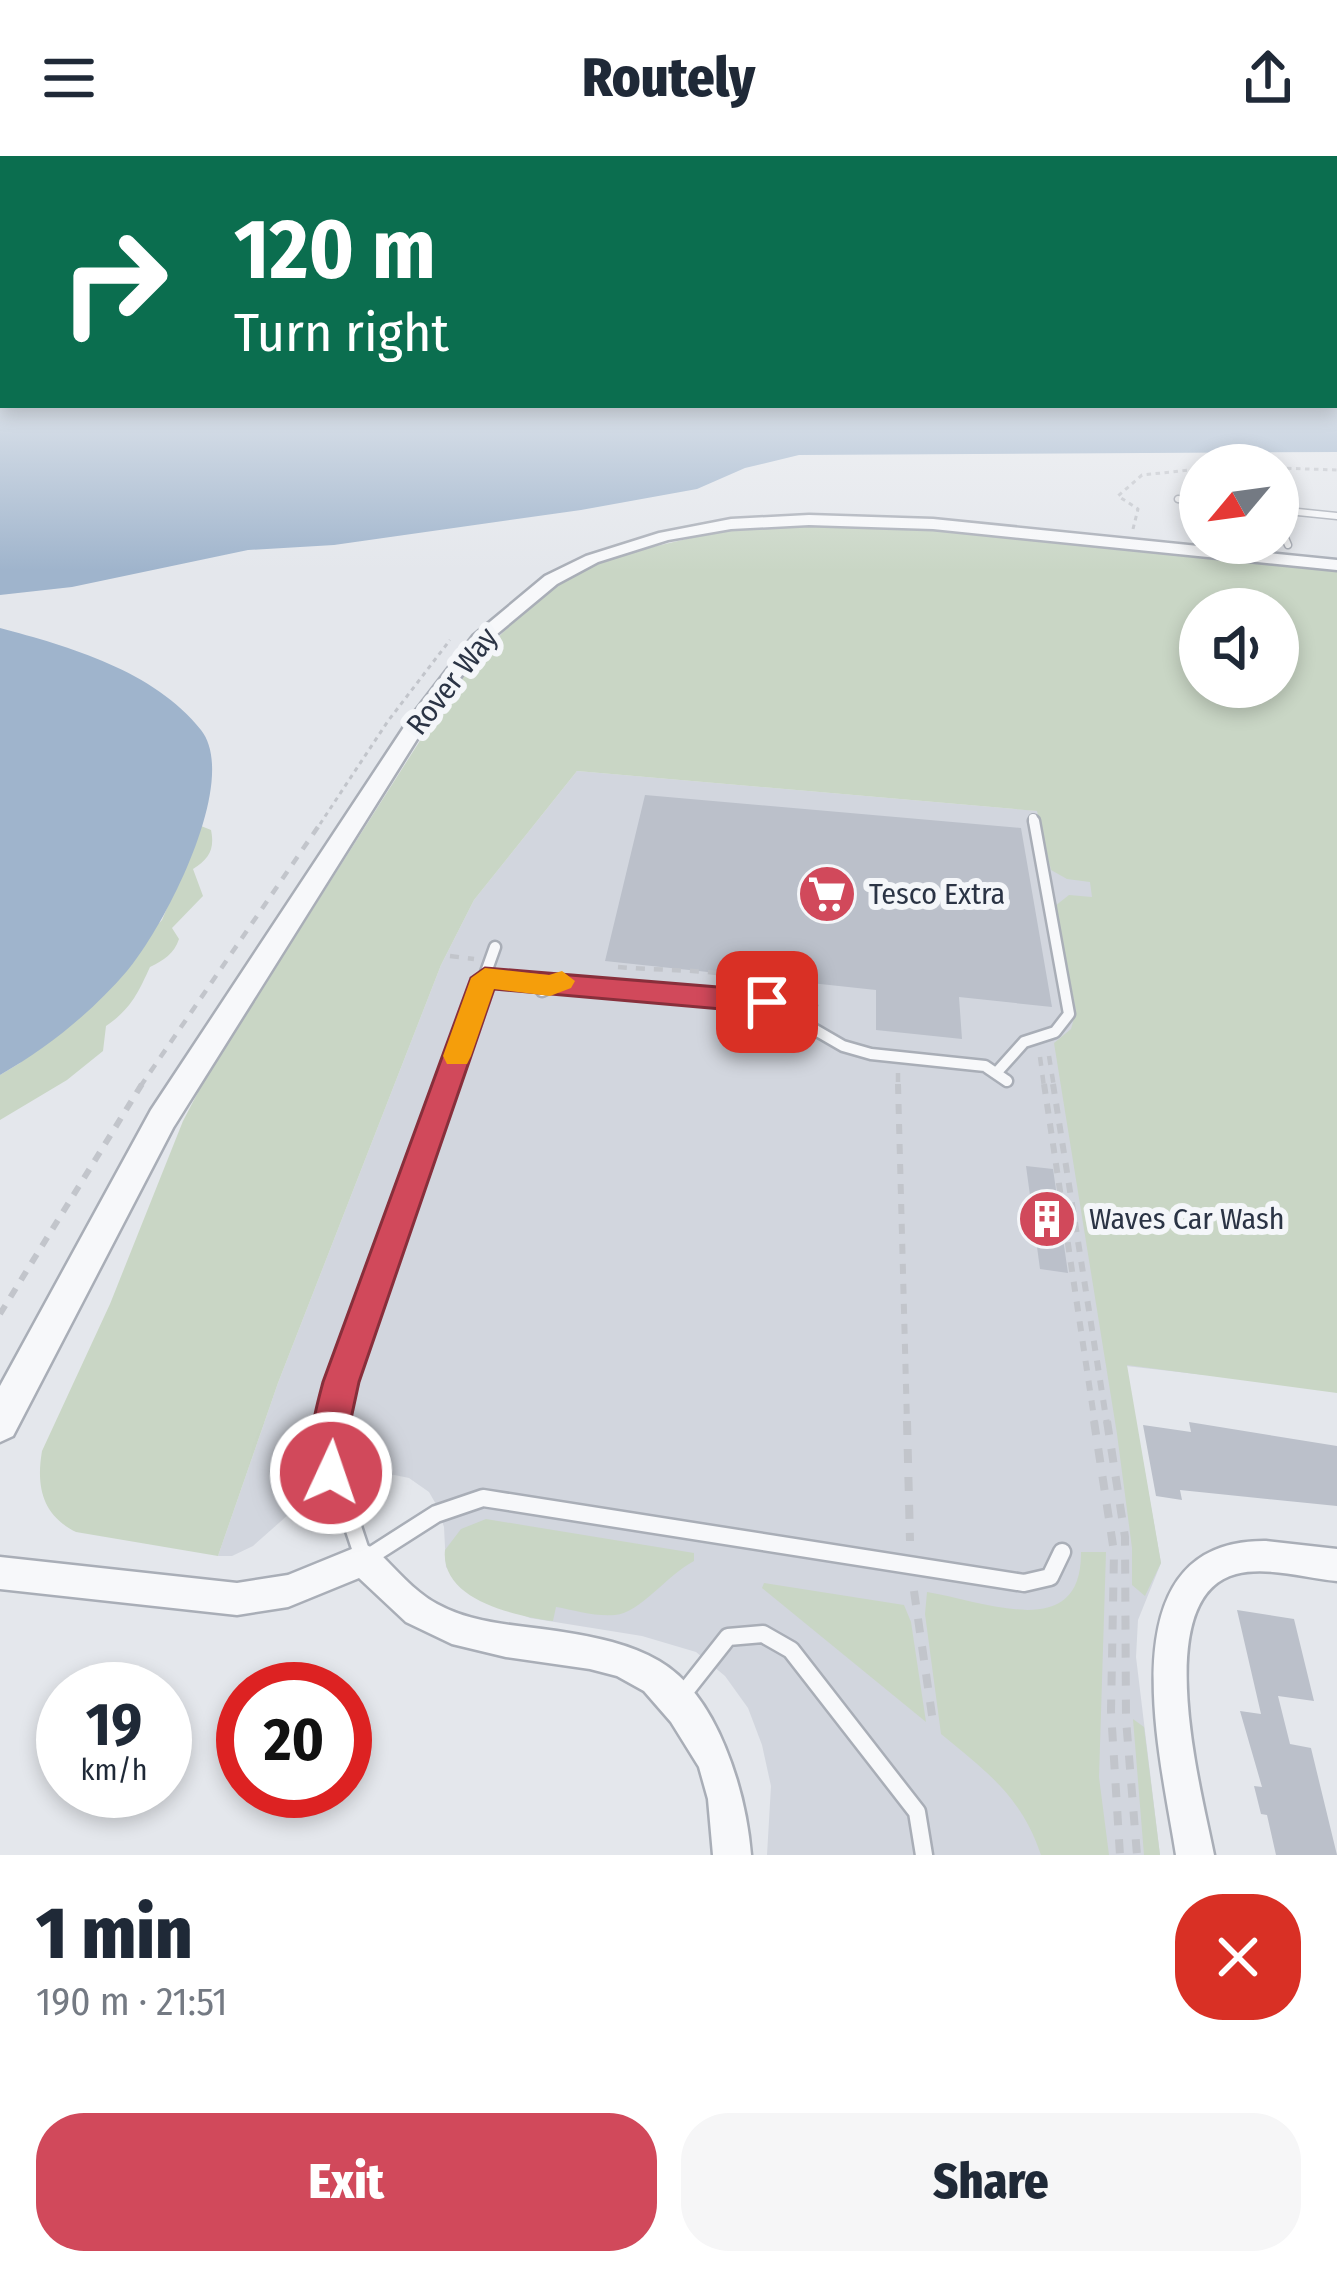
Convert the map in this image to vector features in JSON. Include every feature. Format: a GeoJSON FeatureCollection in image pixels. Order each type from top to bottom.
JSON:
{"type":"FeatureCollection","features":[{"type":"Feature","properties":{"kind":"street","name":"Rover Way"},"geometry":{"type":"LineString","coordinates":[[0,1423],[163,1119],[419,718],[479,640],[551,580],[592,559],[665,536],[731,524],[809,520],[948,525],[1337,565]]}},
{"type":"Feature","properties":{"kind":"street"},"geometry":{"type":"LineString","coordinates":[[0,1573],[237,1599],[288,1592],[364,1560],[424,1616],[472,1634],[644,1670],[677,1701],[716,1764],[731,1821],[732,1855]]}},
{"type":"Feature","properties":{"kind":"street"},"geometry":{"type":"LineString","coordinates":[[1195,1855],[1168,1671],[1172,1623],[1180,1602],[1206,1570],[1225,1561],[1337,1565]]}},
{"type":"Feature","properties":{"kind":"lane"},"geometry":{"type":"LineString","coordinates":[[1299,512],[1337,516]]}},
{"type":"Feature","properties":{"kind":"lane"},"geometry":{"type":"LineString","coordinates":[[485,978],[546,989],[562,981],[767,1002],[858,1051],[1002,1076],[1024,1042],[1055,1032],[1069,1014],[1033,818]]}},
{"type":"Feature","properties":{"kind":"lane"},"geometry":{"type":"LineString","coordinates":[[495,947],[341,1382],[330,1428],[331,1473],[364,1560],[438,1513],[483,1498],[1024,1583],[1046,1582],[1058,1571],[1062,1552]]}},
{"type":"Feature","properties":{"kind":"lane"},"geometry":{"type":"LineString","coordinates":[[677,1701],[728,1637],[763,1634],[791,1650],[917,1812],[924,1855]]}},
{"type":"Feature","properties":{"kind":"path"},"geometry":{"type":"LineString","coordinates":[[1299,469],[1337,470]]}},
{"type":"Feature","properties":{"kind":"path"},"geometry":{"type":"LineString","coordinates":[[450,956],[478,959]]}},
{"type":"Feature","properties":{"kind":"path"},"geometry":{"type":"LineString","coordinates":[[1120,1855],[1111,1711],[1114,1552],[1039,1050],[1047,1044],[1125,1537],[1126,1719],[1137,1855]]}},
{"type":"Feature","properties":{"kind":"path"},"geometry":{"type":"LineString","coordinates":[[898,1068],[910,1541]]}},
{"type":"Feature","properties":{"kind":"path"},"geometry":{"type":"LineString","coordinates":[[914,1592],[934,1729]]}},
{"type":"Feature","properties":{"kind":"shaded area"},"geometry":{"type":"Polygon","coordinates":[[[577,771],[1038,811],[1096,880],[1205,1375],[1126,1366],[1161,1563],[1138,1620],[1136,1657],[1160,1855],[767,1855],[771,1786],[762,1745],[748,1708],[725,1676],[696,1652],[642,1636],[530,1618],[467,1592],[446,1567],[444,1527],[437,1506],[429,1492],[409,1478],[380,1472],[340,1476],[316,1490],[253,1546],[232,1556],[218,1556],[278,1383],[441,965],[474,900],[577,771]]]}},
{"type":"Feature","properties":{"kind":"green space"},"geometry":{"type":"Polygon","coordinates":[[[828,524],[927,527],[1179,553],[1179,564],[1337,569],[1337,1393],[1127,1365],[1161,1563],[1145,1596],[1132,1585],[1132,1548],[1117,1434],[1054,1043],[1071,1029],[1076,1011],[1055,906],[1069,895],[1092,897],[1090,882],[1067,879],[1051,870],[1037,811],[577,771],[474,900],[441,965],[278,1383],[218,1556],[76,1532],[49,1508],[40,1476],[42,1451],[207,1075],[465,670],[538,598],[614,556],[725,530],[828,524]]]}},
{"type":"Feature","properties":{"kind":"green space"},"geometry":{"type":"Polygon","coordinates":[[[201,826],[211,830],[212,837],[210,853],[193,869],[203,896],[172,928],[179,939],[174,949],[150,967],[133,1000],[106,1026],[103,1051],[67,1080],[0,1120],[0,1075],[20,1063],[162,920],[201,826]]]}},
{"type":"Feature","properties":{"kind":"green space"},"geometry":{"type":"Polygon","coordinates":[[[486,1519],[694,1553],[694,1561],[624,1613],[600,1615],[556,1607],[553,1621],[538,1619],[501,1610],[467,1593],[447,1567],[445,1550],[461,1529],[486,1519]]]}},
{"type":"Feature","properties":{"kind":"green space"},"geometry":{"type":"Polygon","coordinates":[[[1081,1552],[1106,1552],[1099,1777],[1109,1855],[1041,1855],[1013,1801],[941,1734],[925,1614],[927,1592],[1002,1608],[1049,1607],[1066,1598],[1077,1580],[1081,1552]]]}},
{"type":"Feature","properties":{"kind":"green space"},"geometry":{"type":"Polygon","coordinates":[[[764,1583],[904,1605],[911,1622],[926,1722],[762,1588],[764,1583]]]}},
{"type":"Feature","properties":{"kind":"green space"},"geometry":{"type":"Polygon","coordinates":[[[1133,1719],[1144,1727],[1160,1855],[1144,1855],[1133,1719]]]}},
{"type":"Feature","properties":{"kind":"water"},"geometry":{"type":"Polygon","coordinates":[[[0,412],[1337,412],[1337,452],[1299,452],[1299,444],[1179,444],[1179,453],[799,455],[745,468],[697,489],[334,545],[248,550],[72,587],[0,595],[0,412]]]}},
{"type":"Feature","properties":{"kind":"water"},"geometry":{"type":"Polygon","coordinates":[[[0,628],[109,664],[160,692],[201,730],[211,753],[211,783],[192,854],[142,951],[83,1015],[0,1075],[0,628]]]}},
{"type":"Feature","properties":{"kind":"building","name":"Tesco Extra"},"geometry":{"type":"Polygon","coordinates":[[[645,795],[1021,828],[1052,1007],[959,997],[962,1039],[876,1030],[876,990],[605,961],[645,795]]]}},
{"type":"Feature","properties":{"kind":"building","name":"Waves Car Wash"},"geometry":{"type":"Polygon","coordinates":[[[1026,1166],[1053,1169],[1068,1273],[1040,1269],[1026,1166]]]}},
{"type":"Feature","properties":{"kind":"building"},"geometry":{"type":"Polygon","coordinates":[[[1189,1422],[1337,1446],[1337,1506],[1180,1490],[1182,1500],[1156,1496],[1143,1425],[1191,1432],[1189,1422]]]}},
{"type":"Feature","properties":{"kind":"building"},"geometry":{"type":"Polygon","coordinates":[[[1237,1610],[1294,1619],[1314,1701],[1278,1696],[1290,1744],[1311,1748],[1337,1855],[1276,1855],[1254,1786],[1262,1787],[1240,1711],[1261,1714],[1237,1610]]]}},
{"type":"Feature","properties":{"kind":"slow traffic"},"geometry":{"type":"LineString","coordinates":[[457,1056],[485,978],[550,986],[562,981]]}},
{"type":"Feature","properties":{"kind":"place","name":"Tesco Extra"},"geometry":{"type":"Point","coordinates":[827,894]}},
{"type":"Feature","properties":{"kind":"place","name":"Waves Car Wash"},"geometry":{"type":"Point","coordinates":[1047,1219]}},
{"type":"Feature","properties":{"kind":"route"},"geometry":{"type":"LineString","coordinates":[[331,1473],[330,1428],[341,1382],[485,978],[767,1002]]}}]}
